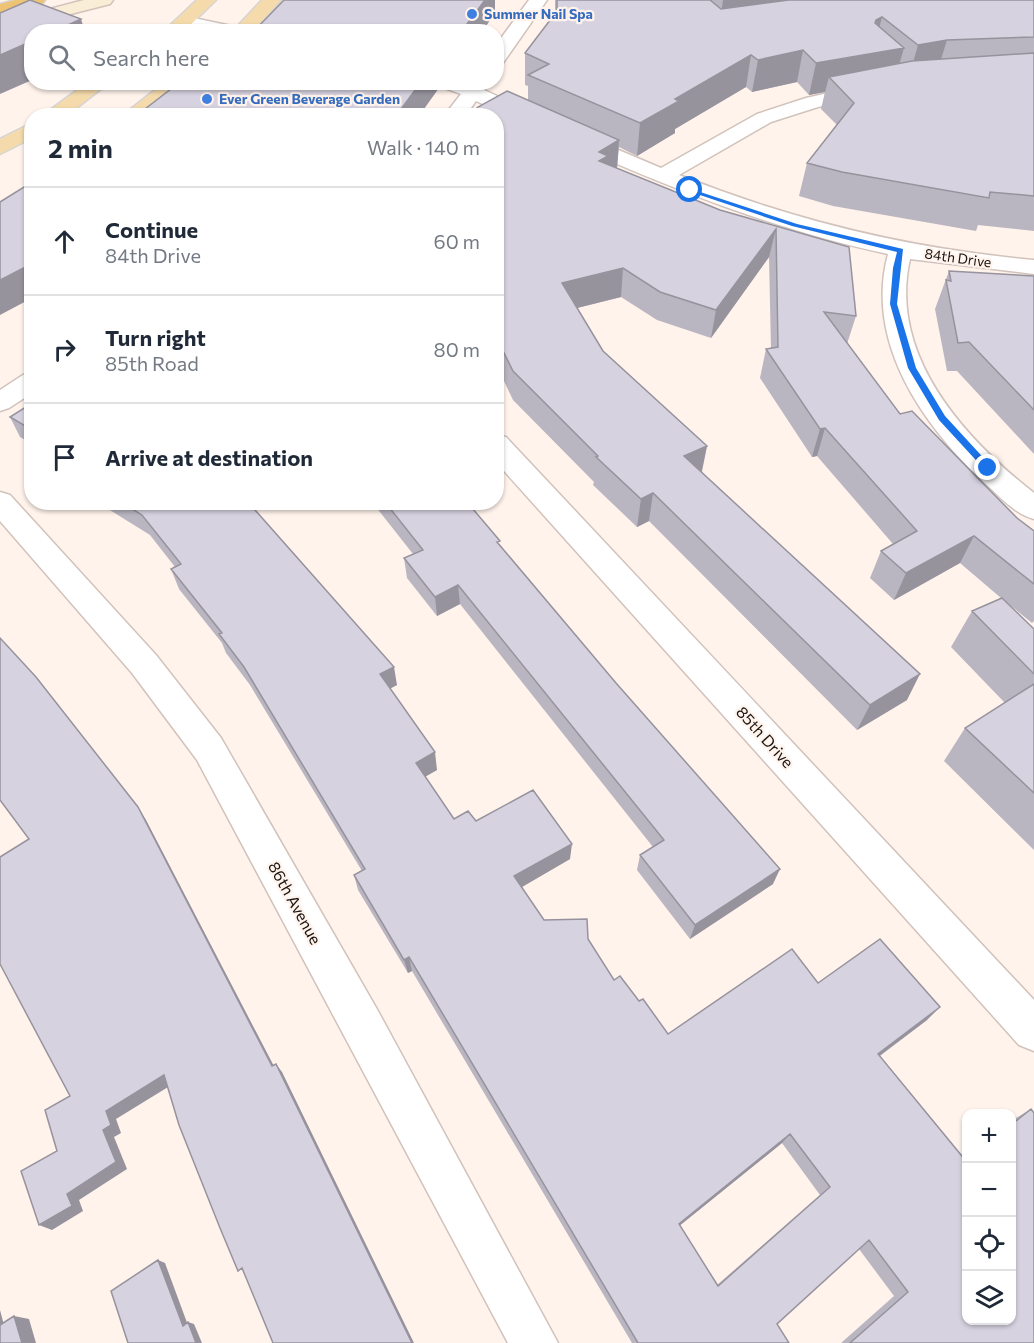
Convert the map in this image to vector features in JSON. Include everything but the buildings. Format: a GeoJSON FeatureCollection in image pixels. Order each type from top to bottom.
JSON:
{"type":"FeatureCollection","features":[{"type":"Feature","properties":{"kind":"highway"},"geometry":{"type":"LineString","coordinates":[[0,9],[36,0]]}},
{"type":"Feature","properties":{"kind":"main road"},"geometry":{"type":"LineString","coordinates":[[0,27],[104,0]]}},
{"type":"Feature","properties":{"kind":"main road"},"geometry":{"type":"LineString","coordinates":[[180,24],[207,0]]}},
{"type":"Feature","properties":{"kind":"main road"},"geometry":{"type":"LineString","coordinates":[[249,24],[272,0]]}},
{"type":"Feature","properties":{"kind":"main road"},"geometry":{"type":"LineString","coordinates":[[64,108],[89,90]]}},
{"type":"Feature","properties":{"kind":"main road"},"geometry":{"type":"LineString","coordinates":[[143,108],[167,90]]}},
{"type":"Feature","properties":{"kind":"main road"},"geometry":{"type":"LineString","coordinates":[[0,148],[24,134]]}},
{"type":"Feature","properties":{"kind":"street"},"geometry":{"type":"LineString","coordinates":[[504,48],[538,0]]}},
{"type":"Feature","properties":{"kind":"street"},"geometry":{"type":"LineString","coordinates":[[660,177],[774,114],[813,102],[885,87]]}},
{"type":"Feature","properties":{"kind":"street"},"geometry":{"type":"LineString","coordinates":[[460,108],[475,90]]}},
{"type":"Feature","properties":{"kind":"street","name":"84th Drive"},"geometry":{"type":"LineString","coordinates":[[483,90],[660,177],[758,214],[845,239],[901,250],[1034,267]]}},
{"type":"Feature","properties":{"kind":"street"},"geometry":{"type":"LineString","coordinates":[[901,250],[896,268],[894,304],[912,368],[928,398],[957,436],[1034,509]]}},
{"type":"Feature","properties":{"kind":"street"},"geometry":{"type":"LineString","coordinates":[[0,402],[24,386]]}},
{"type":"Feature","properties":{"kind":"street","name":"85th Drive"},"geometry":{"type":"LineString","coordinates":[[504,453],[1034,1030]]}},
{"type":"Feature","properties":{"kind":"street","name":"86th Avenue"},"geometry":{"type":"LineString","coordinates":[[0,502],[144,664],[209,749],[363,1026],[534,1343]]}},
{"type":"Feature","properties":{"kind":"place","name":"Summer Nail Spa"},"geometry":{"type":"Point","coordinates":[472,14]}},
{"type":"Feature","properties":{"kind":"place","name":"Ever Green Beverage Garden"},"geometry":{"type":"Point","coordinates":[207,99]}},
{"type":"Feature","properties":{"kind":"route"},"geometry":{"type":"LineString","coordinates":[[690,190],[795,225],[845,239],[901,250],[896,268],[894,304],[912,368],[942,418],[988,468]]}}]}
